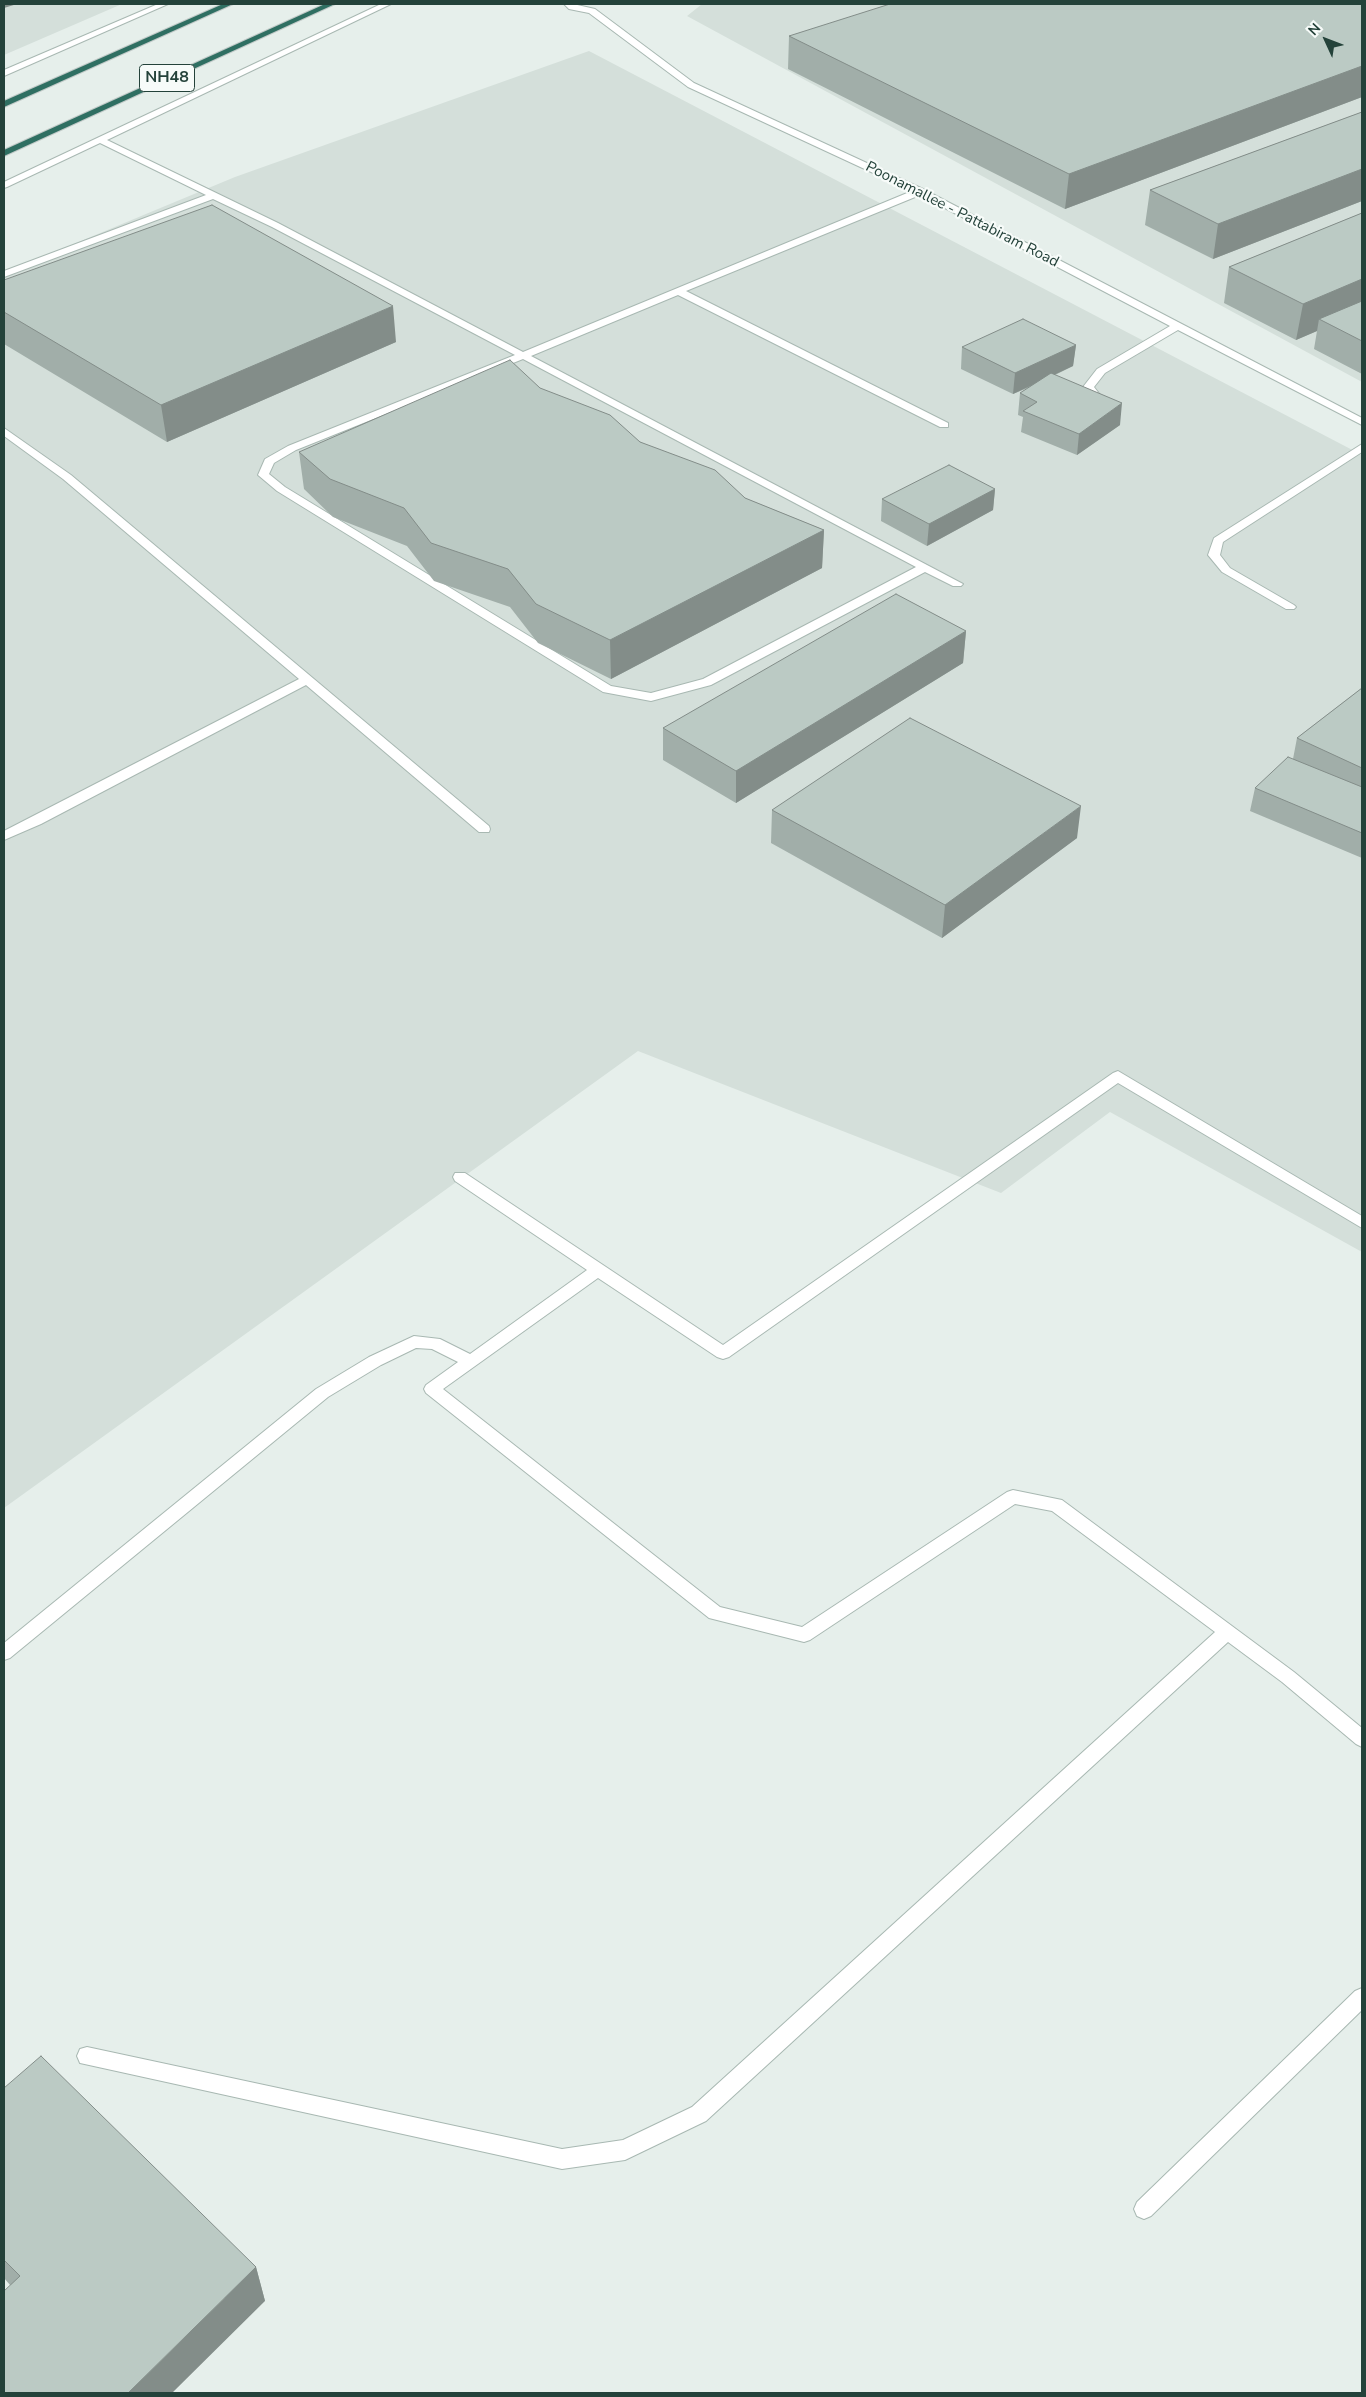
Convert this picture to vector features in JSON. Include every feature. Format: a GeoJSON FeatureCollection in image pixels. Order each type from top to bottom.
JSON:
{"type":"FeatureCollection","features":[{"type":"Feature","properties":{"kind":"highway","name":"NH48"},"geometry":{"type":"LineString","coordinates":[[4,104],[229,4]]}},
{"type":"Feature","properties":{"kind":"highway","name":"NH48"},"geometry":{"type":"LineString","coordinates":[[4,153],[331,4]]}},
{"type":"Feature","properties":{"kind":"street"},"geometry":{"type":"LineString","coordinates":[[4,73],[164,4]]}},
{"type":"Feature","properties":{"kind":"street"},"geometry":{"type":"LineString","coordinates":[[4,185],[387,4]]}},
{"type":"Feature","properties":{"kind":"street","name":"Poonamallee - Pattabiram Road"},"geometry":{"type":"LineString","coordinates":[[568,4],[572,7],[592,7],[691,85],[920,191],[1362,422]]}},
{"type":"Feature","properties":{"kind":"street"},"geometry":{"type":"LineString","coordinates":[[100,140],[275,225],[958,584]]}},
{"type":"Feature","properties":{"kind":"street"},"geometry":{"type":"LineString","coordinates":[[920,191],[522,356],[292,448],[269,461],[263,475],[281,489],[607,689],[651,697],[708,682],[925,566]]}},
{"type":"Feature","properties":{"kind":"street"},"geometry":{"type":"LineString","coordinates":[[4,274],[214,195]]}},
{"type":"Feature","properties":{"kind":"street"},"geometry":{"type":"LineString","coordinates":[[678,291],[944,425]]}},
{"type":"Feature","properties":{"kind":"street"},"geometry":{"type":"LineString","coordinates":[[1099,400],[1088,387],[1101,371],[1177,326]]}},
{"type":"Feature","properties":{"kind":"street"},"geometry":{"type":"LineString","coordinates":[[4,431],[67,477],[484,829]]}},
{"type":"Feature","properties":{"kind":"street"},"geometry":{"type":"LineString","coordinates":[[1290,607],[1226,570],[1214,555],[1218,540],[1362,447]]}},
{"type":"Feature","properties":{"kind":"street"},"geometry":{"type":"LineString","coordinates":[[4,836],[307,680]]}},
{"type":"Feature","properties":{"kind":"street"},"geometry":{"type":"LineString","coordinates":[[460,1177],[723,1353],[1118,1076],[1362,1223]]}},
{"type":"Feature","properties":{"kind":"street"},"geometry":{"type":"LineString","coordinates":[[598,1270],[432,1389],[716,1613],[804,1635],[1013,1497],[1056,1505],[1288,1676],[1362,1739]]}},
{"type":"Feature","properties":{"kind":"street"},"geometry":{"type":"LineString","coordinates":[[4,1653],[322,1393],[376,1361],[414,1342],[434,1344],[472,1362]]}},
{"type":"Feature","properties":{"kind":"street"},"geometry":{"type":"LineString","coordinates":[[87,2056],[562,2159],[625,2150],[699,2114],[1227,1632]]}},
{"type":"Feature","properties":{"kind":"street"},"geometry":{"type":"LineString","coordinates":[[1144,2209],[1362,1997]]}},
{"type":"Feature","properties":{"kind":"shaded area"},"geometry":{"type":"Polygon","coordinates":[[[4,4],[122,4],[4,55],[4,4]]]}},
{"type":"Feature","properties":{"kind":"shaded area"},"geometry":{"type":"Polygon","coordinates":[[[702,4],[1362,4],[1362,382],[687,16],[702,4]]]}},
{"type":"Feature","properties":{"kind":"shaded area"},"geometry":{"type":"Polygon","coordinates":[[[589,51],[1362,455],[1362,1252],[1110,1112],[1001,1193],[638,1051],[4,1508],[4,273],[235,177],[589,51]]]}},
{"type":"Feature","properties":{"kind":"building"},"geometry":{"type":"Polygon","coordinates":[[[890,4],[1362,4],[1362,66],[1069,174],[789,36],[890,4]]]}},
{"type":"Feature","properties":{"kind":"building"},"geometry":{"type":"Polygon","coordinates":[[[1362,112],[1362,169],[1218,224],[1150,190],[1362,112]]]}},
{"type":"Feature","properties":{"kind":"building"},"geometry":{"type":"Polygon","coordinates":[[[212,205],[393,306],[161,405],[4,312],[4,280],[212,205]]]}},
{"type":"Feature","properties":{"kind":"building"},"geometry":{"type":"Polygon","coordinates":[[[1362,213],[1362,279],[1303,304],[1229,267],[1362,213]]]}},
{"type":"Feature","properties":{"kind":"building"},"geometry":{"type":"Polygon","coordinates":[[[1362,301],[1362,341],[1319,319],[1362,301]]]}},
{"type":"Feature","properties":{"kind":"building"},"geometry":{"type":"Polygon","coordinates":[[[1023,319],[1076,345],[1015,373],[962,347],[1023,319]]]}},
{"type":"Feature","properties":{"kind":"building"},"geometry":{"type":"Polygon","coordinates":[[[510,360],[540,388],[610,415],[640,442],[715,470],[745,498],[824,530],[610,640],[536,604],[508,569],[431,543],[404,508],[330,479],[299,452],[510,360]]]}},
{"type":"Feature","properties":{"kind":"building"},"geometry":{"type":"Polygon","coordinates":[[[1051,373],[1122,403],[1079,434],[1023,411],[1037,402],[1020,393],[1051,373]]]}},
{"type":"Feature","properties":{"kind":"building"},"geometry":{"type":"Polygon","coordinates":[[[949,465],[995,489],[929,524],[882,499],[949,465]]]}},
{"type":"Feature","properties":{"kind":"building"},"geometry":{"type":"Polygon","coordinates":[[[896,594],[966,631],[736,771],[663,728],[896,594]]]}},
{"type":"Feature","properties":{"kind":"building"},"geometry":{"type":"Polygon","coordinates":[[[1362,688],[1362,768],[1297,738],[1362,688]]]}},
{"type":"Feature","properties":{"kind":"building"},"geometry":{"type":"Polygon","coordinates":[[[910,718],[1081,806],[945,905],[772,810],[910,718]]]}},
{"type":"Feature","properties":{"kind":"building"},"geometry":{"type":"Polygon","coordinates":[[[1288,757],[1362,787],[1362,833],[1255,788],[1288,757]]]}},
{"type":"Feature","properties":{"kind":"building"},"geometry":{"type":"Polygon","coordinates":[[[41,2056],[256,2267],[128,2393],[4,2393],[4,2291],[20,2276],[4,2260],[4,2088],[41,2056]]]}}]}
